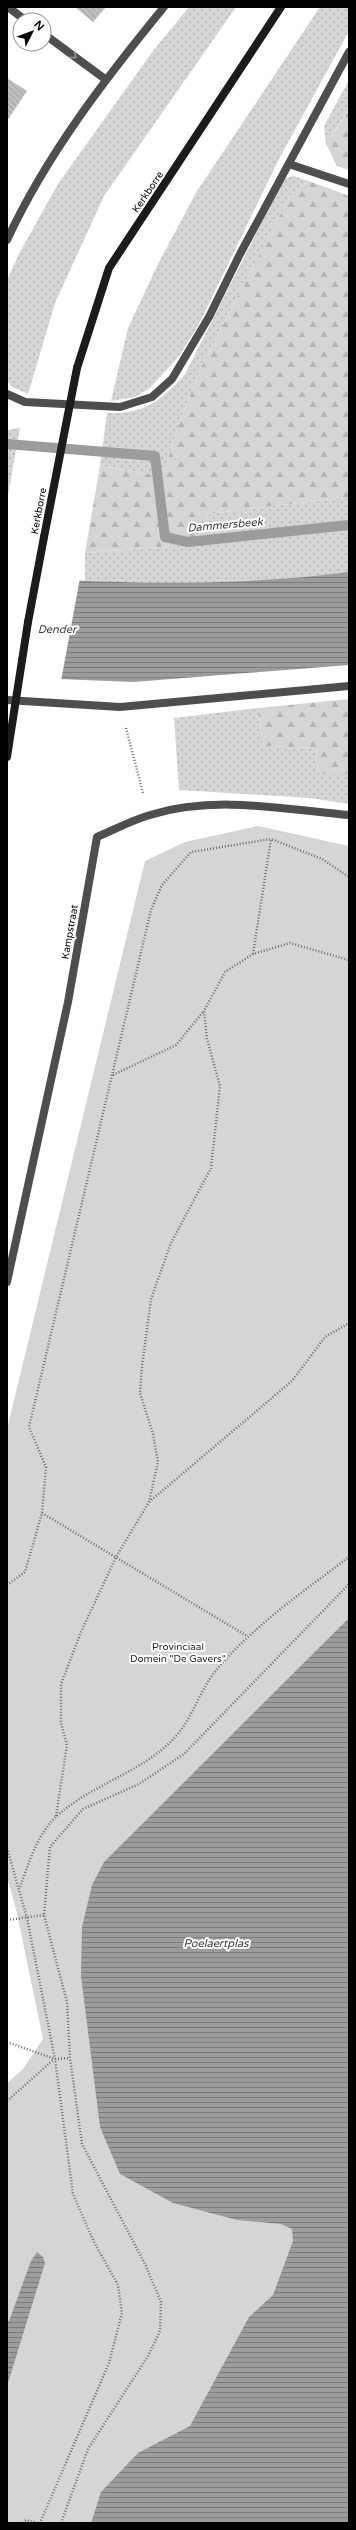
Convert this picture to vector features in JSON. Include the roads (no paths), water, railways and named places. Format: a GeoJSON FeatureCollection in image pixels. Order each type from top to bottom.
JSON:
{"type":"FeatureCollection","features":[{"type":"Feature","properties":{"kind":"street"},"geometry":{"type":"LineString","coordinates":[[7,240],[47,166],[105,79],[164,7]]}},
{"type":"Feature","properties":{"kind":"street","name":"Kerkborre"},"geometry":{"type":"LineString","coordinates":[[7,757],[28,622],[77,368],[109,268],[281,7]]}},
{"type":"Feature","properties":{"kind":"street"},"geometry":{"type":"LineString","coordinates":[[52,40],[105,79]]}},
{"type":"Feature","properties":{"kind":"street"},"geometry":{"type":"LineString","coordinates":[[7,394],[24,402],[120,407],[152,397],[172,379],[190,352],[349,52]]}},
{"type":"Feature","properties":{"kind":"street"},"geometry":{"type":"LineString","coordinates":[[289,164],[349,184]]}},
{"type":"Feature","properties":{"kind":"street"},"geometry":{"type":"LineString","coordinates":[[7,700],[120,707],[349,686]]}},
{"type":"Feature","properties":{"kind":"street","name":"Kampstraat"},"geometry":{"type":"LineString","coordinates":[[7,1282],[68,1002],[97,837],[150,815],[199,805],[249,806],[349,815]]}},
{"type":"Feature","properties":{"kind":"water","name":"Dender"},"geometry":{"type":"Polygon","coordinates":[[[349,572],[349,665],[134,682],[7,677],[69,580],[139,583],[244,581],[349,572]]]}},
{"type":"Feature","properties":{"kind":"water","name":"Poelaertplas"},"geometry":{"type":"Polygon","coordinates":[[[349,1618],[349,2523],[91,2523],[101,2492],[138,2453],[190,2426],[249,2317],[273,2295],[293,2241],[292,2229],[281,2224],[237,2220],[173,2203],[120,2174],[100,2127],[81,1976],[82,1927],[92,1885],[104,1862],[349,1618]]]}},
{"type":"Feature","properties":{"kind":"water"},"geometry":{"type":"Polygon","coordinates":[[[37,2252],[43,2257],[45,2263],[7,2386],[7,2321],[9,2321],[31,2261],[37,2252]]]}},
{"type":"Feature","properties":{"kind":"waterway","name":"Dammersbeek"},"geometry":{"type":"LineString","coordinates":[[7,444],[155,456],[165,537],[188,542],[349,525]]}},
{"type":"Feature","properties":{"kind":"park label","name":"Provinciaal Domein \"De Gavers\""},"geometry":{"type":"Point","coordinates":[178,1652]}}]}
